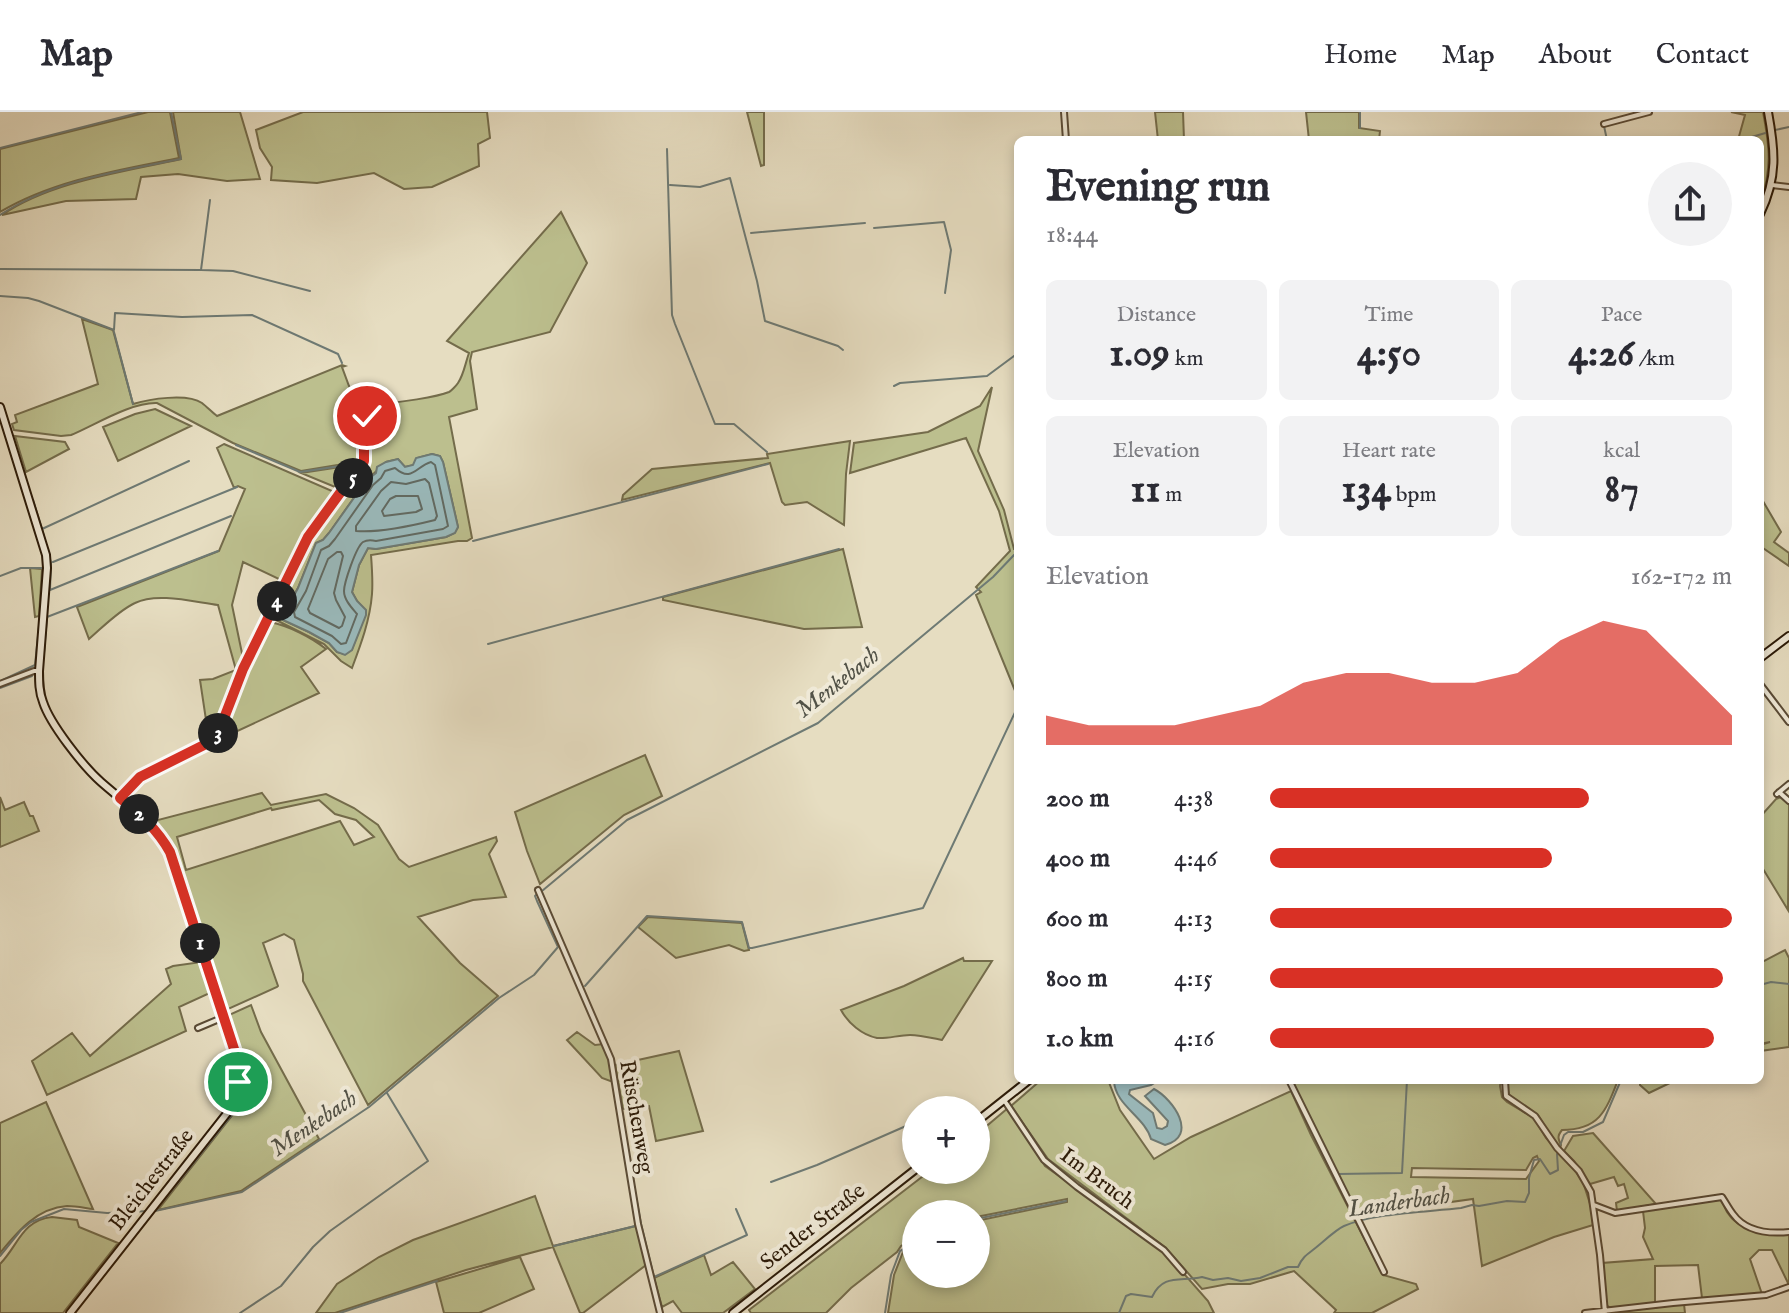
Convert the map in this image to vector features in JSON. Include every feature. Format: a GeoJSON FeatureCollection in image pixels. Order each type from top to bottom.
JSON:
{"type":"FeatureCollection","features":[{"type":"Feature","properties":{"kind":"street"},"geometry":{"type":"LineString","coordinates":[[1064,112],[1066,136]]}},
{"type":"Feature","properties":{"kind":"street"},"geometry":{"type":"LineString","coordinates":[[1604,124],[1649,112]]}},
{"type":"Feature","properties":{"kind":"street"},"geometry":{"type":"LineString","coordinates":[[1764,204],[1772,185],[1774,158],[1768,112]]}},
{"type":"Feature","properties":{"kind":"street"},"geometry":{"type":"LineString","coordinates":[[1772,185],[1789,187]]}},
{"type":"Feature","properties":{"kind":"street"},"geometry":{"type":"LineString","coordinates":[[120,798],[140,777],[216,739],[243,669],[308,537],[362,467],[365,420],[380,402]]}},
{"type":"Feature","properties":{"kind":"street","name":"Bleichestraße"},"geometry":{"type":"LineString","coordinates":[[0,407],[46,555],[39,671],[42,700],[53,722],[97,778],[145,819],[170,852],[237,1064],[238,1082],[228,1112],[70,1313]]}},
{"type":"Feature","properties":{"kind":"street"},"geometry":{"type":"LineString","coordinates":[[1764,655],[1789,636]]}},
{"type":"Feature","properties":{"kind":"street"},"geometry":{"type":"LineString","coordinates":[[0,684],[39,671]]}},
{"type":"Feature","properties":{"kind":"street"},"geometry":{"type":"LineString","coordinates":[[1764,689],[1789,722]]}},
{"type":"Feature","properties":{"kind":"street"},"geometry":{"type":"LineString","coordinates":[[1789,784],[1778,793],[1789,801]]}},
{"type":"Feature","properties":{"kind":"street","name":"Rüschenweg"},"geometry":{"type":"LineString","coordinates":[[538,890],[611,1059],[638,1224],[660,1313]]}},
{"type":"Feature","properties":{"kind":"street"},"geometry":{"type":"LineString","coordinates":[[198,1028],[224,1017]]}},
{"type":"Feature","properties":{"kind":"street"},"geometry":{"type":"LineString","coordinates":[[990,1111],[1024,1084]]}},
{"type":"Feature","properties":{"kind":"street"},"geometry":{"type":"LineString","coordinates":[[1291,1084],[1384,1272]]}},
{"type":"Feature","properties":{"kind":"street"},"geometry":{"type":"LineString","coordinates":[[1505,1084],[1506,1096],[1535,1116],[1557,1148],[1579,1171],[1591,1192],[1605,1312]]}},
{"type":"Feature","properties":{"kind":"street","name":"Im Bruch"},"geometry":{"type":"LineString","coordinates":[[1004,1100],[1044,1160],[1164,1250],[1183,1272]]}},
{"type":"Feature","properties":{"kind":"street","name":"Sender Straße"},"geometry":{"type":"LineString","coordinates":[[733,1313],[902,1180]]}},
{"type":"Feature","properties":{"kind":"street"},"geometry":{"type":"LineString","coordinates":[[1594,1205],[1615,1213],[1722,1197],[1734,1216],[1746,1226],[1764,1232],[1789,1232]]}},
{"type":"Feature","properties":{"kind":"street"},"geometry":{"type":"LineString","coordinates":[[1585,1313],[1766,1295],[1789,1287]]}},
{"type":"Feature","properties":{"kind":"green space"},"geometry":{"type":"Polygon","coordinates":[[[148,112],[170,112],[179,158],[65,184],[0,212],[0,149],[148,112]]]}},
{"type":"Feature","properties":{"kind":"green space"},"geometry":{"type":"Polygon","coordinates":[[[173,112],[240,112],[260,179],[227,181],[178,174],[141,177],[136,199],[66,201],[2,215],[22,203],[66,186],[181,159],[173,112]]]}},
{"type":"Feature","properties":{"kind":"green space"},"geometry":{"type":"Polygon","coordinates":[[[303,112],[487,112],[490,138],[478,144],[479,166],[432,187],[404,189],[374,173],[317,183],[271,180],[272,167],[260,148],[256,130],[303,112]]]}},
{"type":"Feature","properties":{"kind":"green space"},"geometry":{"type":"Polygon","coordinates":[[[747,112],[764,112],[764,165],[761,166],[747,112]]]}},
{"type":"Feature","properties":{"kind":"green space"},"geometry":{"type":"Polygon","coordinates":[[[1155,112],[1183,112],[1184,136],[1158,136],[1155,112]]]}},
{"type":"Feature","properties":{"kind":"green space"},"geometry":{"type":"Polygon","coordinates":[[[1306,112],[1359,112],[1359,128],[1380,131],[1379,136],[1309,136],[1306,112]]]}},
{"type":"Feature","properties":{"kind":"green space"},"geometry":{"type":"Polygon","coordinates":[[[1731,112],[1763,112],[1769,158],[1764,191],[1764,136],[1739,136],[1745,115],[1731,112]]]}},
{"type":"Feature","properties":{"kind":"green space"},"geometry":{"type":"Polygon","coordinates":[[[561,212],[587,263],[550,332],[472,352],[470,361],[477,409],[449,417],[472,538],[371,555],[371,604],[352,668],[324,644],[272,618],[312,535],[364,468],[369,418],[384,403],[443,394],[458,383],[469,353],[447,341],[561,212]],[[432,454],[417,458],[414,465],[405,467],[398,459],[386,462],[366,481],[329,533],[316,543],[283,620],[329,643],[337,652],[345,654],[352,649],[365,610],[352,592],[359,565],[368,548],[446,537],[458,527],[440,456],[432,454]]]}},
{"type":"Feature","properties":{"kind":"green space"},"geometry":{"type":"Polygon","coordinates":[[[82,319],[113,330],[133,404],[187,398],[202,403],[217,416],[342,365],[345,366],[342,367],[349,386],[364,415],[362,461],[301,471],[233,443],[157,403],[125,410],[71,435],[14,430],[12,424],[17,422],[15,415],[98,384],[82,319]]]}},
{"type":"Feature","properties":{"kind":"green space"},"geometry":{"type":"Polygon","coordinates":[[[992,387],[978,451],[1004,510],[1014,549],[1014,688],[976,595],[981,592],[976,587],[1010,551],[999,511],[966,438],[850,473],[854,443],[928,432],[980,406],[992,387]]]}},
{"type":"Feature","properties":{"kind":"green space"},"geometry":{"type":"Polygon","coordinates":[[[155,409],[191,426],[118,461],[103,427],[155,409]]]}},
{"type":"Feature","properties":{"kind":"green space"},"geometry":{"type":"Polygon","coordinates":[[[15,436],[65,442],[69,449],[26,472],[15,436]]]}},
{"type":"Feature","properties":{"kind":"green space"},"geometry":{"type":"Polygon","coordinates":[[[850,441],[844,525],[807,502],[785,505],[770,463],[622,500],[623,495],[652,469],[768,458],[767,454],[850,441]]]}},
{"type":"Feature","properties":{"kind":"green space"},"geometry":{"type":"Polygon","coordinates":[[[224,444],[332,491],[334,495],[307,533],[283,581],[243,562],[232,605],[244,663],[215,737],[209,740],[200,680],[213,679],[236,670],[218,605],[176,599],[144,600],[123,610],[89,639],[77,607],[219,551],[245,489],[234,488],[217,448],[224,444]]]}},
{"type":"Feature","properties":{"kind":"green space"},"geometry":{"type":"Polygon","coordinates":[[[360,464],[340,489],[301,473],[360,464]]]}},
{"type":"Feature","properties":{"kind":"green space"},"geometry":{"type":"Polygon","coordinates":[[[1764,503],[1781,532],[1774,542],[1789,553],[1789,566],[1764,549],[1764,503]]]}},
{"type":"Feature","properties":{"kind":"green space"},"geometry":{"type":"Polygon","coordinates":[[[843,549],[862,627],[804,629],[663,600],[663,597],[843,549]]]}},
{"type":"Feature","properties":{"kind":"green space"},"geometry":{"type":"Polygon","coordinates":[[[30,568],[42,569],[39,616],[35,617],[30,568]]]}},
{"type":"Feature","properties":{"kind":"green space"},"geometry":{"type":"Polygon","coordinates":[[[270,622],[300,632],[326,649],[301,667],[319,693],[218,740],[245,671],[270,622]]]}},
{"type":"Feature","properties":{"kind":"green space"},"geometry":{"type":"Polygon","coordinates":[[[645,755],[662,796],[624,815],[540,884],[515,812],[645,755]]]}},
{"type":"Feature","properties":{"kind":"green space"},"geometry":{"type":"Polygon","coordinates":[[[262,793],[271,805],[326,794],[378,825],[399,859],[409,867],[496,837],[497,841],[489,854],[506,897],[473,900],[418,917],[460,963],[498,996],[368,1105],[303,981],[294,940],[284,934],[263,943],[278,986],[226,1010],[174,851],[154,821],[262,793]],[[319,800],[271,808],[177,837],[186,870],[340,821],[354,845],[374,837],[356,820],[335,814],[319,800]]]}},
{"type":"Feature","properties":{"kind":"green space"},"geometry":{"type":"Polygon","coordinates":[[[0,797],[5,810],[24,802],[39,831],[0,847],[0,797]]]}},
{"type":"Feature","properties":{"kind":"green space"},"geometry":{"type":"Polygon","coordinates":[[[1781,797],[1789,804],[1788,910],[1764,871],[1764,812],[1781,797]]]}},
{"type":"Feature","properties":{"kind":"green space"},"geometry":{"type":"Polygon","coordinates":[[[648,917],[742,923],[749,950],[729,945],[676,958],[638,927],[648,917]]]}},
{"type":"Feature","properties":{"kind":"green space"},"geometry":{"type":"Polygon","coordinates":[[[1785,950],[1789,958],[1789,1047],[1764,1050],[1764,1044],[1770,1042],[1764,1043],[1764,961],[1785,950]]]}},
{"type":"Feature","properties":{"kind":"green space"},"geometry":{"type":"Polygon","coordinates":[[[963,958],[964,961],[992,961],[942,1040],[914,1035],[871,1036],[856,1028],[841,1010],[904,986],[963,958]]]}},
{"type":"Feature","properties":{"kind":"green space"},"geometry":{"type":"Polygon","coordinates":[[[201,962],[212,992],[179,1007],[186,1031],[47,1095],[32,1061],[72,1033],[90,1056],[171,984],[166,969],[201,962]]]}},
{"type":"Feature","properties":{"kind":"green space"},"geometry":{"type":"Polygon","coordinates":[[[251,1005],[261,1032],[319,1139],[241,1191],[158,1210],[241,1104],[245,1074],[248,1073],[229,1015],[251,1005]]]}},
{"type":"Feature","properties":{"kind":"green space"},"geometry":{"type":"Polygon","coordinates":[[[577,1032],[595,1045],[604,1044],[613,1082],[602,1078],[567,1040],[577,1032]]]}},
{"type":"Feature","properties":{"kind":"green space"},"geometry":{"type":"Polygon","coordinates":[[[679,1051],[703,1131],[656,1141],[649,1106],[623,1109],[615,1065],[679,1051]]]}},
{"type":"Feature","properties":{"kind":"green space"},"geometry":{"type":"Polygon","coordinates":[[[1036,1084],[1110,1084],[1120,1110],[1154,1159],[1191,1137],[1291,1091],[1383,1275],[1416,1284],[1418,1289],[1372,1313],[1334,1313],[1336,1310],[1294,1271],[1250,1284],[1202,1289],[1166,1248],[1048,1159],[1011,1106],[1036,1084]]]}},
{"type":"Feature","properties":{"kind":"green space"},"geometry":{"type":"Polygon","coordinates":[[[1293,1084],[1500,1084],[1502,1097],[1534,1118],[1546,1138],[1583,1182],[1593,1225],[1482,1266],[1473,1199],[1358,1215],[1293,1084]],[[1537,1156],[1526,1170],[1412,1168],[1411,1177],[1526,1179],[1539,1161],[1537,1156]]]}},
{"type":"Feature","properties":{"kind":"green space"},"geometry":{"type":"Polygon","coordinates":[[[1616,1084],[1599,1117],[1585,1127],[1562,1130],[1558,1138],[1560,1148],[1538,1115],[1509,1095],[1507,1086],[1616,1084]]]}},
{"type":"Feature","properties":{"kind":"green space"},"geometry":{"type":"Polygon","coordinates":[[[1640,1084],[1668,1084],[1649,1093],[1640,1084]]]}},
{"type":"Feature","properties":{"kind":"green space"},"geometry":{"type":"Polygon","coordinates":[[[46,1102],[93,1209],[67,1206],[46,1211],[21,1229],[0,1253],[0,1123],[46,1102]]]}},
{"type":"Feature","properties":{"kind":"green space"},"geometry":{"type":"Polygon","coordinates":[[[1008,1108],[1045,1166],[1163,1250],[1208,1301],[1214,1313],[888,1313],[894,1275],[902,1255],[902,1288],[990,1288],[990,1218],[1067,1202],[1067,1199],[990,1214],[990,1200],[902,1200],[902,1245],[826,1313],[751,1313],[749,1310],[913,1184],[990,1184],[990,1123],[1008,1108]]]}},
{"type":"Feature","properties":{"kind":"green space"},"geometry":{"type":"Polygon","coordinates":[[[1593,1133],[1656,1204],[1617,1211],[1616,1203],[1628,1198],[1624,1184],[1618,1186],[1614,1177],[1590,1184],[1564,1151],[1573,1136],[1593,1133]]]}},
{"type":"Feature","properties":{"kind":"green space"},"geometry":{"type":"Polygon","coordinates":[[[535,1196],[553,1246],[636,1226],[646,1265],[583,1313],[580,1313],[553,1247],[466,1270],[335,1313],[316,1313],[337,1284],[379,1257],[413,1240],[535,1196]]]}},
{"type":"Feature","properties":{"kind":"green space"},"geometry":{"type":"Polygon","coordinates":[[[1721,1200],[1732,1219],[1746,1228],[1763,1233],[1789,1234],[1789,1285],[1772,1250],[1759,1250],[1750,1259],[1762,1294],[1702,1298],[1698,1265],[1655,1266],[1655,1303],[1611,1308],[1606,1305],[1602,1263],[1653,1259],[1643,1237],[1643,1211],[1721,1200]]]}},
{"type":"Feature","properties":{"kind":"green space"},"geometry":{"type":"Polygon","coordinates":[[[52,1217],[77,1220],[79,1227],[118,1243],[63,1313],[0,1313],[0,1264],[27,1228],[52,1217]]]}},
{"type":"Feature","properties":{"kind":"green space"},"geometry":{"type":"Polygon","coordinates":[[[704,1255],[711,1275],[733,1262],[755,1289],[723,1313],[682,1313],[673,1301],[662,1307],[654,1278],[704,1255]]]}},
{"type":"Feature","properties":{"kind":"green space"},"geometry":{"type":"Polygon","coordinates":[[[520,1257],[534,1289],[479,1313],[444,1313],[436,1282],[520,1257]]]}},
{"type":"Feature","properties":{"kind":"green space"},"geometry":{"type":"Polygon","coordinates":[[[1684,1304],[1685,1313],[1608,1313],[1684,1304]]]}},
{"type":"Feature","properties":{"kind":"water"},"geometry":{"type":"Polygon","coordinates":[[[432,454],[440,456],[443,462],[458,527],[455,533],[446,537],[368,548],[359,565],[352,592],[366,610],[366,615],[352,650],[345,655],[337,652],[329,643],[283,620],[316,543],[329,533],[366,481],[376,473],[377,467],[398,459],[405,467],[413,465],[416,458],[432,454]]]}},
{"type":"Feature","properties":{"kind":"water"},"geometry":{"type":"Polygon","coordinates":[[[1115,1084],[1153,1084],[1130,1090],[1129,1094],[1153,1113],[1157,1128],[1162,1129],[1168,1121],[1145,1096],[1154,1089],[1161,1094],[1179,1117],[1180,1134],[1165,1145],[1151,1139],[1115,1084]]]}},
{"type":"Feature","properties":{"kind":"waterway"},"geometry":{"type":"LineString","coordinates":[[0,148],[142,112]]}},
{"type":"Feature","properties":{"kind":"waterway"},"geometry":{"type":"LineString","coordinates":[[0,215],[64,185],[181,159],[171,112]]}},
{"type":"Feature","properties":{"kind":"waterway"},"geometry":{"type":"LineString","coordinates":[[1360,112],[1360,128]]}},
{"type":"Feature","properties":{"kind":"waterway"},"geometry":{"type":"LineString","coordinates":[[1604,126],[1606,136]]}},
{"type":"Feature","properties":{"kind":"waterway","name":"Menkebach"},"geometry":{"type":"LineString","coordinates":[[1775,130],[1789,127]]}},
{"type":"Feature","properties":{"kind":"waterway","name":"Menkebach"},"geometry":{"type":"LineString","coordinates":[[1755,136],[1769,132]]}},
{"type":"Feature","properties":{"kind":"waterway"},"geometry":{"type":"LineString","coordinates":[[667,149],[672,315],[715,424],[734,424],[767,452]]}},
{"type":"Feature","properties":{"kind":"waterway"},"geometry":{"type":"LineString","coordinates":[[670,185],[700,187],[730,178],[765,321],[843,350]]}},
{"type":"Feature","properties":{"kind":"waterway"},"geometry":{"type":"LineString","coordinates":[[210,200],[201,270],[233,271],[310,291]]}},
{"type":"Feature","properties":{"kind":"waterway"},"geometry":{"type":"LineString","coordinates":[[874,228],[944,222],[951,250],[945,293]]}},
{"type":"Feature","properties":{"kind":"waterway"},"geometry":{"type":"LineString","coordinates":[[751,233],[865,223]]}},
{"type":"Feature","properties":{"kind":"waterway"},"geometry":{"type":"LineString","coordinates":[[0,269],[201,270]]}},
{"type":"Feature","properties":{"kind":"waterway"},"geometry":{"type":"LineString","coordinates":[[0,296],[39,301],[114,330],[115,313],[182,317],[252,315],[338,354],[342,363]]}},
{"type":"Feature","properties":{"kind":"waterway"},"geometry":{"type":"LineString","coordinates":[[114,332],[133,404]]}},
{"type":"Feature","properties":{"kind":"waterway"},"geometry":{"type":"LineString","coordinates":[[894,386],[987,376],[1014,356]]}},
{"type":"Feature","properties":{"kind":"waterway"},"geometry":{"type":"LineString","coordinates":[[236,445],[300,472],[361,463]]}},
{"type":"Feature","properties":{"kind":"waterway"},"geometry":{"type":"LineString","coordinates":[[33,500],[42,529],[189,461]]}},
{"type":"Feature","properties":{"kind":"waterway"},"geometry":{"type":"LineString","coordinates":[[473,541],[768,464]]}},
{"type":"Feature","properties":{"kind":"waterway"},"geometry":{"type":"LineString","coordinates":[[53,562],[237,487]]}},
{"type":"Feature","properties":{"kind":"waterway"},"geometry":{"type":"LineString","coordinates":[[42,529],[51,563],[50,590],[231,516]]}},
{"type":"Feature","properties":{"kind":"waterway"},"geometry":{"type":"LineString","coordinates":[[488,644],[839,549]]}},
{"type":"Feature","properties":{"kind":"waterway"},"geometry":{"type":"LineString","coordinates":[[44,653],[47,617],[218,551]]}},
{"type":"Feature","properties":{"kind":"waterway","name":"Menkebach"},"geometry":{"type":"LineString","coordinates":[[542,891],[627,820],[818,723],[993,577],[1014,555]]}},
{"type":"Feature","properties":{"kind":"waterway"},"geometry":{"type":"LineString","coordinates":[[0,576],[21,568],[42,568]]}},
{"type":"Feature","properties":{"kind":"waterway"},"geometry":{"type":"LineString","coordinates":[[0,681],[35,665],[40,616]]}},
{"type":"Feature","properties":{"kind":"waterway"},"geometry":{"type":"LineString","coordinates":[[0,688],[32,676]]}},
{"type":"Feature","properties":{"kind":"waterway"},"geometry":{"type":"LineString","coordinates":[[585,986],[647,916],[742,922],[749,948],[752,948],[923,908],[1014,715]]}},
{"type":"Feature","properties":{"kind":"waterway"},"geometry":{"type":"LineString","coordinates":[[125,797],[154,822],[173,852],[225,1010]]}},
{"type":"Feature","properties":{"kind":"waterway"},"geometry":{"type":"LineString","coordinates":[[175,879],[187,917]]}},
{"type":"Feature","properties":{"kind":"waterway","name":"Menkebach"},"geometry":{"type":"LineString","coordinates":[[155,1211],[242,1192],[369,1107],[499,998],[534,975],[558,947],[535,896],[537,894]]}},
{"type":"Feature","properties":{"kind":"waterway"},"geometry":{"type":"LineString","coordinates":[[191,928],[212,992]]}},
{"type":"Feature","properties":{"kind":"waterway","name":"Landerbach"},"geometry":{"type":"LineString","coordinates":[[1764,984],[1789,984]]}},
{"type":"Feature","properties":{"kind":"waterway"},"geometry":{"type":"LineString","coordinates":[[165,1199],[234,1112],[239,1099],[242,1064],[228,1016]]}},
{"type":"Feature","properties":{"kind":"waterway"},"geometry":{"type":"LineString","coordinates":[[1338,1174],[1402,1173],[1407,1084]]}},
{"type":"Feature","properties":{"kind":"waterway","name":"Landerbach"},"geometry":{"type":"LineString","coordinates":[[1119,1313],[1126,1296],[1152,1297],[1156,1289],[1167,1281],[1202,1277],[1241,1281],[1298,1267],[1304,1257],[1335,1232],[1356,1222],[1472,1205],[1525,1202],[1534,1160],[1540,1159],[1550,1174],[1558,1170],[1557,1154],[1564,1135],[1583,1132],[1603,1122],[1619,1084]]}},
{"type":"Feature","properties":{"kind":"waterway"},"geometry":{"type":"LineString","coordinates":[[240,1313],[281,1286],[330,1231],[428,1161],[387,1093]]}},
{"type":"Feature","properties":{"kind":"waterway"},"geometry":{"type":"LineString","coordinates":[[771,1182],[902,1128]]}},
{"type":"Feature","properties":{"kind":"waterway"},"geometry":{"type":"LineString","coordinates":[[632,1175],[654,1277],[747,1235],[736,1209]]}},
{"type":"Feature","properties":{"kind":"waterway"},"geometry":{"type":"LineString","coordinates":[[990,1216],[1066,1201]]}},
{"type":"Feature","properties":{"kind":"waterway","name":"Menkebach"},"geometry":{"type":"LineString","coordinates":[[0,1256],[31,1222],[64,1209],[107,1213],[149,1211]]}},
{"type":"Feature","properties":{"kind":"waterway"},"geometry":{"type":"LineString","coordinates":[[554,1246],[635,1226]]}},
{"type":"Feature","properties":{"kind":"waterway"},"geometry":{"type":"LineString","coordinates":[[885,1313],[891,1275],[902,1250]]}},
{"type":"Feature","properties":{"kind":"waterway"},"geometry":{"type":"LineString","coordinates":[[340,1313],[437,1281]]}},
{"type":"Feature","properties":{"kind":"route"},"geometry":{"type":"LineString","coordinates":[[238,1082],[235,1052],[170,852],[145,819],[120,798],[140,777],[216,739],[243,669],[308,537],[362,467],[367,416]]}}]}
